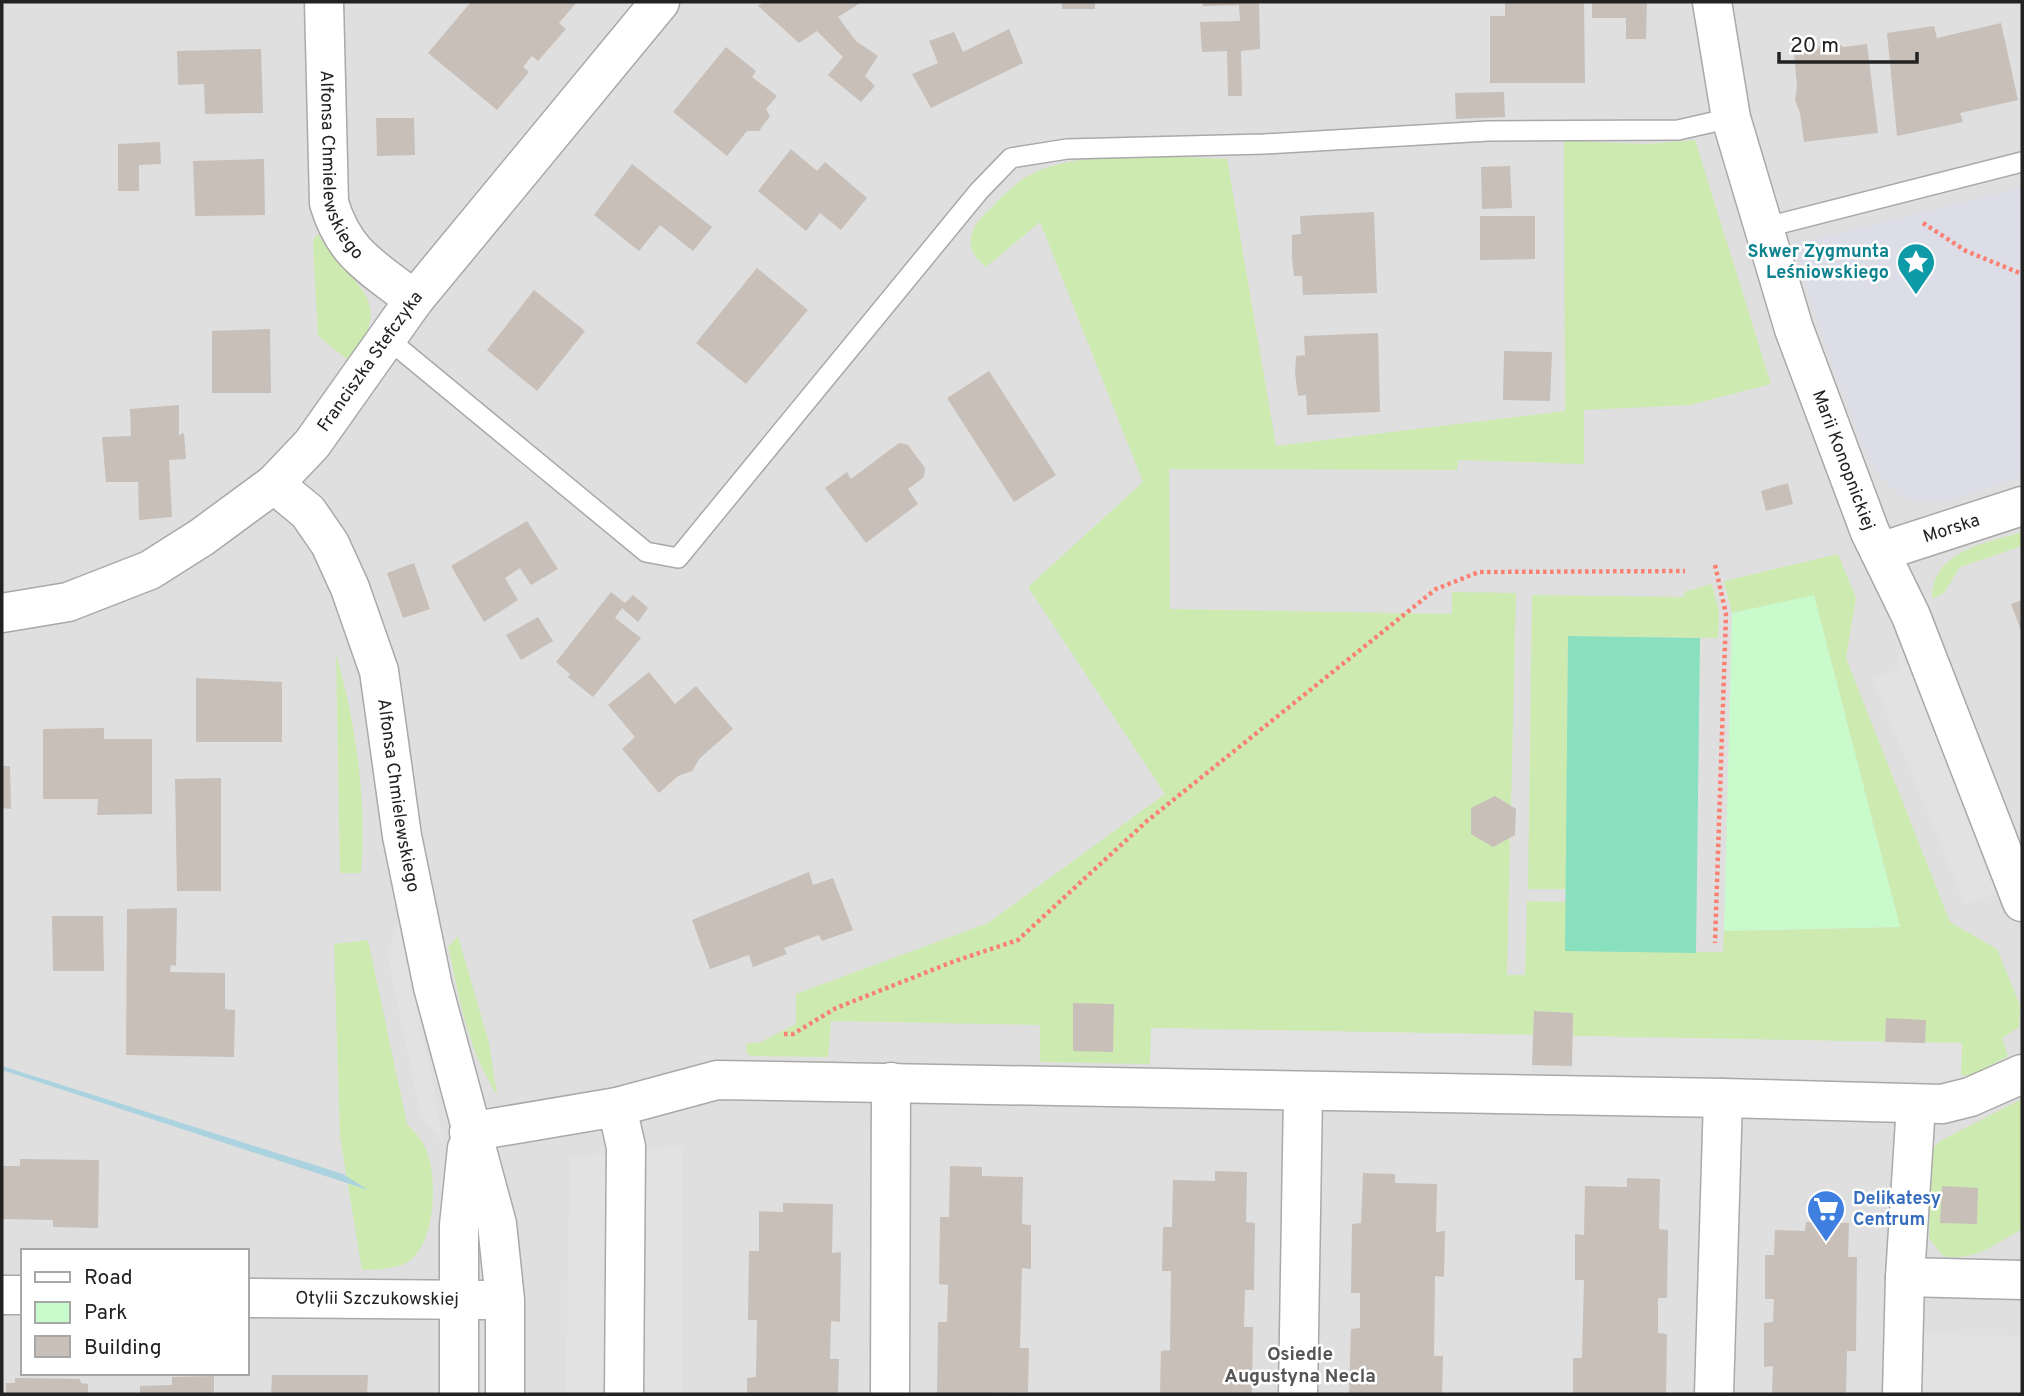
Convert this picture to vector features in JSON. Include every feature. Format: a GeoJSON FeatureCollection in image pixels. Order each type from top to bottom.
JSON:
{"type":"FeatureCollection","features":[{"type":"Feature","properties":{"kind":"street","name":"Alfonsa Chmielewskiego"},"geometry":{"type":"LineString","coordinates":[[324,2],[329,203],[336,226],[350,249],[414,300]]}},
{"type":"Feature","properties":{"kind":"street","name":"Franciszka Stefczyka"},"geometry":{"type":"LineString","coordinates":[[2,613],[68,602],[150,570],[202,537],[274,484],[312,444],[414,300],[660,2]]}},
{"type":"Feature","properties":{"kind":"street","name":"Marii Konopnickiej"},"geometry":{"type":"LineString","coordinates":[[1712,2],[1731,118],[1794,329],[1880,552],[1911,616],[2022,902]]}},
{"type":"Feature","properties":{"kind":"street","name":"Alfonsa Chmielewskiego"},"geometry":{"type":"LineString","coordinates":[[274,484],[308,512],[330,544],[350,588],[379,671],[402,836],[433,987],[469,1132],[497,1224],[505,1300],[505,1394]]}},
{"type":"Feature","properties":{"kind":"street","name":"Morska"},"geometry":{"type":"LineString","coordinates":[[1880,552],[2022,506]]}},
{"type":"Feature","properties":{"kind":"street"},"geometry":{"type":"LineString","coordinates":[[469,1132],[617,1107],[717,1080],[1723,1098],[1916,1105],[1942,1104],[1970,1097],[2022,1074]]}},
{"type":"Feature","properties":{"kind":"street"},"geometry":{"type":"LineString","coordinates":[[890,1394],[891,1083]]}},
{"type":"Feature","properties":{"kind":"street"},"geometry":{"type":"LineString","coordinates":[[1298,1394],[1303,1092]]}},
{"type":"Feature","properties":{"kind":"street"},"geometry":{"type":"LineString","coordinates":[[1714,1394],[1723,1098]]}},
{"type":"Feature","properties":{"kind":"street"},"geometry":{"type":"LineString","coordinates":[[1902,1394],[1905,1277],[1916,1105]]}},
{"type":"Feature","properties":{"kind":"street"},"geometry":{"type":"LineString","coordinates":[[617,1107],[626,1146],[624,1394]]}},
{"type":"Feature","properties":{"kind":"street","name":"Alfonsa Chmielewskiego"},"geometry":{"type":"LineString","coordinates":[[459,1394],[459,1225],[469,1132]]}},
{"type":"Feature","properties":{"kind":"street"},"geometry":{"type":"LineString","coordinates":[[1905,1277],[2022,1280]]}},
{"type":"Feature","properties":{"kind":"street"},"geometry":{"type":"LineString","coordinates":[[2,1295],[21,1295]]}},
{"type":"Feature","properties":{"kind":"street","name":"Otylii Szczukowskiej"},"geometry":{"type":"LineString","coordinates":[[248,1298],[505,1300]]}},
{"type":"Feature","properties":{"kind":"lane"},"geometry":{"type":"LineString","coordinates":[[388,339],[646,552],[678,558],[979,191],[1011,158],[1067,149],[1264,144],[1488,131],[1678,130],[1731,118]]}},
{"type":"Feature","properties":{"kind":"lane"},"geometry":{"type":"LineString","coordinates":[[1763,228],[2022,162]]}},
{"type":"Feature","properties":{"kind":"path"},"geometry":{"type":"LineString","coordinates":[[1885,197],[1966,251],[2022,274]]}},
{"type":"Feature","properties":{"kind":"path"},"geometry":{"type":"LineString","coordinates":[[1714,565],[1726,614],[1715,943]]}},
{"type":"Feature","properties":{"kind":"path"},"geometry":{"type":"LineString","coordinates":[[779,1034],[793,1034],[836,1008],[955,961],[1018,940],[1147,821],[1436,589],[1479,572],[1685,571]]}},
{"type":"Feature","properties":{"kind":"shaded area"},"geometry":{"type":"Polygon","coordinates":[[[2,2],[2022,2],[2022,1394],[2,1394],[2,2]]]}},
{"type":"Feature","properties":{"kind":"shaded area","name":"Skwer Zygmunta Leśniowskiego"},"geometry":{"type":"Polygon","coordinates":[[[2022,187],[2022,477],[1951,500],[1926,503],[1902,497],[1882,479],[1866,454],[1826,348],[1793,244],[2022,187]]]}},
{"type":"Feature","properties":{"kind":"shaded area"},"geometry":{"type":"Polygon","coordinates":[[[1904,640],[2005,890],[1965,905],[1873,679],[1899,669],[1898,653],[1904,640]]]}},
{"type":"Feature","properties":{"kind":"shaded area"},"geometry":{"type":"Polygon","coordinates":[[[398,922],[443,1142],[421,1117],[388,957],[398,922]]]}},
{"type":"Feature","properties":{"kind":"shaded area"},"geometry":{"type":"Polygon","coordinates":[[[1151,1028],[1533,1035],[1532,1079],[1150,1072],[1151,1028]]]}},
{"type":"Feature","properties":{"kind":"shaded area"},"geometry":{"type":"Polygon","coordinates":[[[1573,1036],[1962,1043],[1960,1087],[1571,1080],[1573,1036]]]}},
{"type":"Feature","properties":{"kind":"shaded area"},"geometry":{"type":"Polygon","coordinates":[[[683,1145],[681,1394],[566,1394],[570,1158],[683,1145]]]}},
{"type":"Feature","properties":{"kind":"shaded area"},"geometry":{"type":"Polygon","coordinates":[[[1922,1334],[2022,1336],[2022,1394],[1921,1394],[1922,1334]]]}},
{"type":"Feature","properties":{"kind":"green space"},"geometry":{"type":"Polygon","coordinates":[[[1695,140],[1771,384],[1690,405],[1584,410],[1584,464],[1458,460],[1457,470],[1169,469],[1170,609],[1452,614],[1452,592],[1516,593],[1511,806],[1495,796],[1472,808],[1471,834],[1493,847],[1510,838],[1507,975],[1525,975],[1527,901],[1566,902],[1566,951],[1723,952],[1724,931],[1900,927],[1814,596],[1732,613],[1724,581],[1838,554],[1856,598],[1846,658],[1950,922],[1997,949],[2020,1005],[2019,1027],[2002,1038],[2008,1056],[1971,1076],[1961,1075],[1962,1043],[1925,1043],[1926,1021],[1886,1019],[1885,1042],[1573,1036],[1573,1013],[1534,1011],[1533,1035],[1152,1028],[1150,1064],[1040,1062],[1040,1025],[831,1021],[828,1057],[747,1054],[746,1044],[761,1042],[796,1024],[796,994],[988,923],[1165,794],[1028,587],[1143,482],[1040,222],[986,267],[974,254],[972,232],[1003,195],[1033,173],[1084,160],[1132,156],[1227,159],[1276,446],[1565,411],[1564,141],[1647,144],[1695,140]]]}},
{"type":"Feature","properties":{"kind":"green space"},"geometry":{"type":"Polygon","coordinates":[[[318,234],[364,292],[369,305],[370,320],[364,339],[350,362],[318,336],[313,245],[318,234]]]}},
{"type":"Feature","properties":{"kind":"green space"},"geometry":{"type":"Polygon","coordinates":[[[2022,532],[2022,546],[1960,567],[1944,593],[1932,599],[1934,583],[1951,559],[1977,546],[2022,532]]]}},
{"type":"Feature","properties":{"kind":"green space"},"geometry":{"type":"Polygon","coordinates":[[[1712,584],[1719,612],[1718,638],[1568,636],[1566,889],[1528,889],[1532,595],[1685,597],[1684,592],[1712,584]]]}},
{"type":"Feature","properties":{"kind":"green space"},"geometry":{"type":"Polygon","coordinates":[[[1814,595],[1900,927],[1724,931],[1732,613],[1814,595]]]}},
{"type":"Feature","properties":{"kind":"green space"},"geometry":{"type":"Polygon","coordinates":[[[1568,636],[1700,638],[1696,953],[1565,951],[1568,636]]]}},
{"type":"Feature","properties":{"kind":"green space"},"geometry":{"type":"Polygon","coordinates":[[[336,654],[349,707],[358,762],[362,818],[361,873],[340,873],[336,654]]]}},
{"type":"Feature","properties":{"kind":"green space"},"geometry":{"type":"Polygon","coordinates":[[[458,936],[489,1043],[497,1095],[478,1059],[461,1005],[448,947],[458,936]]]}},
{"type":"Feature","properties":{"kind":"green space"},"geometry":{"type":"Polygon","coordinates":[[[368,940],[407,1124],[420,1138],[426,1150],[431,1167],[433,1196],[429,1227],[418,1253],[398,1266],[362,1270],[340,1136],[334,944],[368,940]]]}},
{"type":"Feature","properties":{"kind":"green space"},"geometry":{"type":"Polygon","coordinates":[[[2022,1099],[2022,1229],[1975,1254],[1943,1256],[1929,1238],[1932,1149],[1940,1141],[2022,1099]]]}},
{"type":"Feature","properties":{"kind":"water"},"geometry":{"type":"Polygon","coordinates":[[[2,1066],[343,1174],[368,1190],[2,1070],[2,1066]]]}},
{"type":"Feature","properties":{"kind":"building"},"geometry":{"type":"Polygon","coordinates":[[[471,2],[577,2],[559,23],[566,29],[538,61],[532,56],[523,67],[529,72],[497,110],[428,53],[471,2]]]}},
{"type":"Feature","properties":{"kind":"building"},"geometry":{"type":"Polygon","coordinates":[[[764,2],[862,2],[838,17],[856,41],[878,56],[865,76],[875,86],[861,102],[828,75],[843,57],[817,31],[799,43],[758,6],[764,2]]]}},
{"type":"Feature","properties":{"kind":"building"},"geometry":{"type":"Polygon","coordinates":[[[1062,2],[1095,2],[1095,9],[1062,9],[1062,2]]]}},
{"type":"Feature","properties":{"kind":"building"},"geometry":{"type":"Polygon","coordinates":[[[1203,2],[1259,2],[1260,49],[1241,51],[1242,96],[1228,96],[1227,51],[1202,52],[1200,22],[1240,21],[1239,5],[1203,6],[1203,2]]]}},
{"type":"Feature","properties":{"kind":"building"},"geometry":{"type":"Polygon","coordinates":[[[1505,2],[1584,2],[1585,83],[1490,83],[1490,16],[1505,16],[1505,2]]]}},
{"type":"Feature","properties":{"kind":"building"},"geometry":{"type":"Polygon","coordinates":[[[1592,2],[1647,2],[1646,39],[1626,39],[1626,18],[1592,18],[1592,2]]]}},
{"type":"Feature","properties":{"kind":"building"},"geometry":{"type":"Polygon","coordinates":[[[2001,23],[2018,100],[1960,113],[1963,122],[1897,136],[1887,33],[1934,26],[1937,38],[2001,23]]]}},
{"type":"Feature","properties":{"kind":"building"},"geometry":{"type":"Polygon","coordinates":[[[1009,29],[1023,63],[931,108],[912,74],[938,63],[929,41],[954,32],[963,52],[1009,29]]]}},
{"type":"Feature","properties":{"kind":"building"},"geometry":{"type":"Polygon","coordinates":[[[1834,39],[1843,47],[1867,44],[1878,133],[1804,142],[1800,113],[1795,100],[1797,86],[1794,54],[1817,50],[1823,40],[1834,39]]]}},
{"type":"Feature","properties":{"kind":"building"},"geometry":{"type":"Polygon","coordinates":[[[726,47],[756,71],[752,77],[777,96],[766,109],[770,116],[759,131],[747,131],[727,156],[673,112],[726,47]]]}},
{"type":"Feature","properties":{"kind":"building"},"geometry":{"type":"Polygon","coordinates":[[[261,49],[263,113],[205,114],[204,84],[178,85],[177,51],[261,49]]]}},
{"type":"Feature","properties":{"kind":"building"},"geometry":{"type":"Polygon","coordinates":[[[1504,92],[1505,117],[1456,119],[1455,93],[1504,92]]]}},
{"type":"Feature","properties":{"kind":"building"},"geometry":{"type":"Polygon","coordinates":[[[376,118],[414,118],[415,155],[377,156],[376,118]]]}},
{"type":"Feature","properties":{"kind":"building"},"geometry":{"type":"Polygon","coordinates":[[[160,142],[161,164],[139,165],[139,191],[118,191],[118,144],[160,142]]]}},
{"type":"Feature","properties":{"kind":"building"},"geometry":{"type":"Polygon","coordinates":[[[791,149],[817,171],[825,162],[867,198],[841,230],[820,213],[806,231],[758,191],[791,149]]]}},
{"type":"Feature","properties":{"kind":"building"},"geometry":{"type":"Polygon","coordinates":[[[264,159],[265,215],[195,216],[193,161],[264,159]]]}},
{"type":"Feature","properties":{"kind":"building"},"geometry":{"type":"Polygon","coordinates":[[[632,164],[712,227],[693,251],[660,225],[639,251],[594,215],[632,164]]]}},
{"type":"Feature","properties":{"kind":"building"},"geometry":{"type":"Polygon","coordinates":[[[1510,166],[1512,208],[1482,209],[1481,167],[1510,166]]]}},
{"type":"Feature","properties":{"kind":"building"},"geometry":{"type":"Polygon","coordinates":[[[1374,212],[1377,293],[1303,295],[1302,276],[1294,276],[1292,258],[1292,235],[1301,234],[1300,216],[1374,212]]]}},
{"type":"Feature","properties":{"kind":"building"},"geometry":{"type":"Polygon","coordinates":[[[1480,216],[1535,216],[1535,259],[1480,260],[1480,216]]]}},
{"type":"Feature","properties":{"kind":"building"},"geometry":{"type":"Polygon","coordinates":[[[757,268],[808,310],[746,384],[696,343],[757,268]]]}},
{"type":"Feature","properties":{"kind":"building"},"geometry":{"type":"Polygon","coordinates":[[[534,290],[585,331],[537,391],[487,350],[534,290]]]}},
{"type":"Feature","properties":{"kind":"building"},"geometry":{"type":"Polygon","coordinates":[[[270,329],[271,393],[212,393],[212,331],[270,329]]]}},
{"type":"Feature","properties":{"kind":"building"},"geometry":{"type":"Polygon","coordinates":[[[1378,333],[1380,412],[1307,415],[1306,395],[1298,396],[1295,373],[1296,356],[1305,355],[1304,336],[1378,333]]]}},
{"type":"Feature","properties":{"kind":"building"},"geometry":{"type":"Polygon","coordinates":[[[1504,351],[1552,352],[1550,401],[1503,400],[1504,351]]]}},
{"type":"Feature","properties":{"kind":"building"},"geometry":{"type":"Polygon","coordinates":[[[989,371],[1056,475],[1014,502],[947,398],[989,371]]]}},
{"type":"Feature","properties":{"kind":"building"},"geometry":{"type":"Polygon","coordinates":[[[179,405],[179,435],[184,433],[186,459],[169,460],[172,517],[139,520],[138,482],[106,482],[102,437],[131,436],[130,409],[179,405]]]}},
{"type":"Feature","properties":{"kind":"building"},"geometry":{"type":"Polygon","coordinates":[[[899,443],[908,445],[925,468],[924,477],[908,489],[918,504],[866,543],[825,488],[847,472],[851,479],[899,443]]]}},
{"type":"Feature","properties":{"kind":"building"},"geometry":{"type":"Polygon","coordinates":[[[1788,483],[1793,504],[1766,511],[1761,491],[1788,483]]]}},
{"type":"Feature","properties":{"kind":"building"},"geometry":{"type":"Polygon","coordinates":[[[527,521],[558,569],[531,585],[520,568],[505,578],[518,600],[484,622],[451,566],[527,521]]]}},
{"type":"Feature","properties":{"kind":"building"},"geometry":{"type":"Polygon","coordinates":[[[414,563],[430,609],[403,618],[387,573],[414,563]]]}},
{"type":"Feature","properties":{"kind":"building"},"geometry":{"type":"Polygon","coordinates":[[[611,592],[625,603],[633,595],[648,608],[638,622],[622,608],[615,618],[641,638],[593,697],[568,677],[570,674],[556,662],[611,592]]]}},
{"type":"Feature","properties":{"kind":"building"},"geometry":{"type":"Polygon","coordinates":[[[2022,600],[2022,633],[2011,604],[2022,600]]]}},
{"type":"Feature","properties":{"kind":"building"},"geometry":{"type":"Polygon","coordinates":[[[538,617],[553,641],[521,660],[506,635],[538,617]]]}},
{"type":"Feature","properties":{"kind":"building"},"geometry":{"type":"Polygon","coordinates":[[[649,672],[675,704],[696,686],[733,729],[700,758],[692,771],[678,776],[659,793],[622,749],[635,737],[608,705],[649,672]]]}},
{"type":"Feature","properties":{"kind":"building"},"geometry":{"type":"Polygon","coordinates":[[[196,678],[282,682],[282,742],[196,742],[196,678]]]}},
{"type":"Feature","properties":{"kind":"building"},"geometry":{"type":"Polygon","coordinates":[[[104,728],[104,739],[152,739],[152,814],[97,815],[98,799],[43,799],[43,729],[104,728]]]}},
{"type":"Feature","properties":{"kind":"building"},"geometry":{"type":"Polygon","coordinates":[[[2,766],[10,766],[11,809],[2,808],[2,766]]]}},
{"type":"Feature","properties":{"kind":"building"},"geometry":{"type":"Polygon","coordinates":[[[221,778],[221,891],[177,891],[175,779],[221,778]]]}},
{"type":"Feature","properties":{"kind":"building"},"geometry":{"type":"Polygon","coordinates":[[[1495,796],[1516,809],[1515,835],[1493,847],[1471,834],[1471,808],[1495,796]]]}},
{"type":"Feature","properties":{"kind":"building"},"geometry":{"type":"Polygon","coordinates":[[[809,872],[813,885],[833,878],[853,930],[822,941],[819,935],[784,948],[787,954],[753,967],[749,955],[710,969],[692,920],[809,872]]]}},
{"type":"Feature","properties":{"kind":"building"},"geometry":{"type":"Polygon","coordinates":[[[177,908],[176,966],[171,965],[170,972],[225,973],[225,1009],[235,1010],[234,1057],[126,1055],[127,909],[177,908]]]}},
{"type":"Feature","properties":{"kind":"building"},"geometry":{"type":"Polygon","coordinates":[[[52,916],[103,916],[104,971],[53,971],[52,916]]]}},
{"type":"Feature","properties":{"kind":"building"},"geometry":{"type":"Polygon","coordinates":[[[1073,1003],[1114,1004],[1113,1052],[1073,1051],[1073,1003]]]}},
{"type":"Feature","properties":{"kind":"building"},"geometry":{"type":"Polygon","coordinates":[[[1534,1011],[1573,1013],[1572,1066],[1532,1065],[1534,1011]]]}},
{"type":"Feature","properties":{"kind":"building"},"geometry":{"type":"Polygon","coordinates":[[[1886,1018],[1926,1020],[1925,1043],[1885,1042],[1886,1018]]]}},
{"type":"Feature","properties":{"kind":"building"},"geometry":{"type":"Polygon","coordinates":[[[20,1159],[99,1160],[98,1228],[53,1227],[53,1220],[2,1219],[2,1166],[20,1166],[20,1159]]]}},
{"type":"Feature","properties":{"kind":"building"},"geometry":{"type":"Polygon","coordinates":[[[950,1166],[982,1167],[982,1176],[1023,1177],[1022,1224],[1031,1225],[1031,1269],[1022,1268],[1020,1348],[1029,1348],[1028,1392],[937,1394],[938,1322],[947,1322],[948,1285],[939,1284],[940,1217],[949,1217],[950,1166]]]}},
{"type":"Feature","properties":{"kind":"building"},"geometry":{"type":"Polygon","coordinates":[[[1215,1171],[1247,1172],[1246,1222],[1255,1223],[1254,1290],[1245,1290],[1244,1327],[1253,1327],[1252,1394],[1160,1394],[1161,1351],[1170,1350],[1171,1271],[1162,1271],[1163,1227],[1172,1227],[1173,1180],[1215,1181],[1215,1171]]]}},
{"type":"Feature","properties":{"kind":"building"},"geometry":{"type":"Polygon","coordinates":[[[1363,1173],[1395,1174],[1395,1183],[1437,1184],[1436,1232],[1445,1231],[1444,1277],[1435,1276],[1434,1356],[1443,1356],[1442,1394],[1349,1394],[1351,1329],[1360,1328],[1360,1293],[1351,1293],[1352,1224],[1361,1223],[1363,1173]]]}},
{"type":"Feature","properties":{"kind":"building"},"geometry":{"type":"Polygon","coordinates":[[[1627,1178],[1660,1179],[1659,1229],[1668,1230],[1667,1298],[1658,1298],[1658,1333],[1667,1334],[1666,1394],[1573,1394],[1573,1358],[1582,1358],[1584,1280],[1575,1280],[1575,1234],[1584,1235],[1585,1186],[1627,1187],[1627,1178]]]}},
{"type":"Feature","properties":{"kind":"building"},"geometry":{"type":"Polygon","coordinates":[[[1942,1186],[1978,1188],[1977,1224],[1940,1223],[1942,1186]]]}},
{"type":"Feature","properties":{"kind":"building"},"geometry":{"type":"Polygon","coordinates":[[[783,1203],[833,1204],[832,1253],[841,1252],[840,1322],[831,1321],[830,1359],[839,1359],[838,1394],[747,1394],[747,1378],[756,1377],[757,1320],[748,1320],[749,1251],[759,1251],[759,1211],[783,1212],[783,1203]]]}},
{"type":"Feature","properties":{"kind":"building"},"geometry":{"type":"Polygon","coordinates":[[[1806,1222],[1849,1223],[1848,1257],[1857,1257],[1856,1351],[1847,1351],[1846,1394],[1772,1394],[1773,1366],[1764,1367],[1764,1323],[1773,1322],[1774,1299],[1765,1299],[1765,1255],[1774,1255],[1775,1230],[1805,1231],[1806,1222]]]}},
{"type":"Feature","properties":{"kind":"building"},"geometry":{"type":"Polygon","coordinates":[[[272,1375],[368,1375],[367,1394],[271,1394],[272,1375]]]}},
{"type":"Feature","properties":{"kind":"building"},"geometry":{"type":"Polygon","coordinates":[[[214,1376],[214,1394],[140,1394],[140,1386],[172,1385],[172,1377],[214,1376]]]}},
{"type":"Feature","properties":{"kind":"building"},"geometry":{"type":"Polygon","coordinates":[[[15,1378],[80,1379],[81,1383],[88,1384],[88,1394],[6,1394],[6,1383],[15,1383],[15,1378]]]}},
{"type":"Feature","properties":{"kind":"place","name":"Skwer Zygmunta Leśniowskiego"},"geometry":{"type":"Point","coordinates":[1916,296]}},
{"type":"Feature","properties":{"kind":"place","name":"Delikatesy Centrum"},"geometry":{"type":"Point","coordinates":[1826,1243]}},
{"type":"Feature","properties":{"kind":"district","name":"Osiedle Augustyna Necla"},"geometry":{"type":"Point","coordinates":[1300,1366]}}]}
